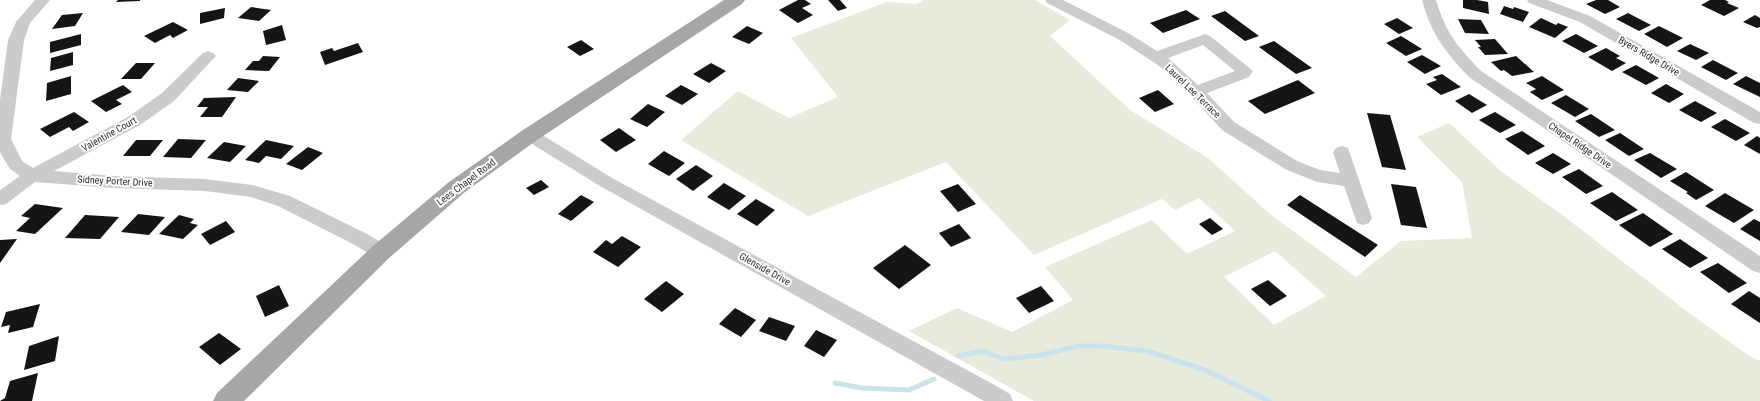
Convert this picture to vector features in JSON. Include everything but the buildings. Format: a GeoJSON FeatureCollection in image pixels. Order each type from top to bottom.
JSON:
{"type":"FeatureCollection","features":[{"type":"Feature","properties":{"kind":"main road","name":"Lees Chapel Road"},"geometry":{"type":"LineString","coordinates":[[226,401],[381,252],[457,187],[530,135],[732,1]]}},
{"type":"Feature","properties":{"kind":"street"},"geometry":{"type":"LineString","coordinates":[[32,176],[16,164],[9,153],[4,139],[7,60],[23,22],[43,0]]}},
{"type":"Feature","properties":{"kind":"street","name":"Laurel Lee Terrace"},"geometry":{"type":"LineString","coordinates":[[1052,0],[1124,36],[1156,57],[1196,91],[1228,126],[1270,152],[1304,172],[1332,179],[1350,181]]}},
{"type":"Feature","properties":{"kind":"street","name":"Chapel Ridge Drive"},"geometry":{"type":"LineString","coordinates":[[1429,0],[1437,27],[1449,47],[1475,74],[1760,266]]}},
{"type":"Feature","properties":{"kind":"street","name":"Byers Ridge Drive"},"geometry":{"type":"LineString","coordinates":[[1534,0],[1585,19],[1760,119]]}},
{"type":"Feature","properties":{"kind":"street"},"geometry":{"type":"LineString","coordinates":[[1156,57],[1205,40],[1245,71],[1243,74],[1196,91]]}},
{"type":"Feature","properties":{"kind":"street","name":"Valentine Court"},"geometry":{"type":"LineString","coordinates":[[0,199],[32,176],[134,121],[168,97],[208,56]]}},
{"type":"Feature","properties":{"kind":"street","name":"Glenside Drive"},"geometry":{"type":"LineString","coordinates":[[530,135],[606,182],[1002,401]]}},
{"type":"Feature","properties":{"kind":"street"},"geometry":{"type":"LineString","coordinates":[[1342,152],[1362,218]]}},
{"type":"Feature","properties":{"kind":"street","name":"Sidney Porter Drive"},"geometry":{"type":"LineString","coordinates":[[32,176],[113,182],[205,186],[252,191],[284,201],[362,240],[381,252]]}},
{"type":"Feature","properties":{"kind":"shaded area"},"geometry":{"type":"Polygon","coordinates":[[[923,0],[1035,0],[1070,20],[1050,36],[1130,110],[1208,158],[1271,215],[1356,277],[1401,241],[1472,238],[1462,182],[1417,137],[1449,123],[1502,172],[1561,214],[1693,316],[1748,355],[1760,361],[1760,401],[1034,401],[909,331],[957,308],[1012,332],[1073,300],[1045,267],[1152,220],[1187,254],[1235,231],[1199,198],[1175,210],[1162,199],[1034,255],[946,162],[808,216],[681,140],[738,91],[789,118],[838,97],[791,38],[887,2],[917,4],[923,0]],[[1275,251],[1224,277],[1274,325],[1326,296],[1275,251]]]}},
{"type":"Feature","properties":{"kind":"waterway"},"geometry":{"type":"LineString","coordinates":[[958,356],[983,351],[1004,359],[1041,355],[1079,346],[1101,346],[1147,351],[1205,370],[1269,401]]}},
{"type":"Feature","properties":{"kind":"waterway"},"geometry":{"type":"LineString","coordinates":[[835,383],[862,388],[909,390],[934,379]]}}]}
